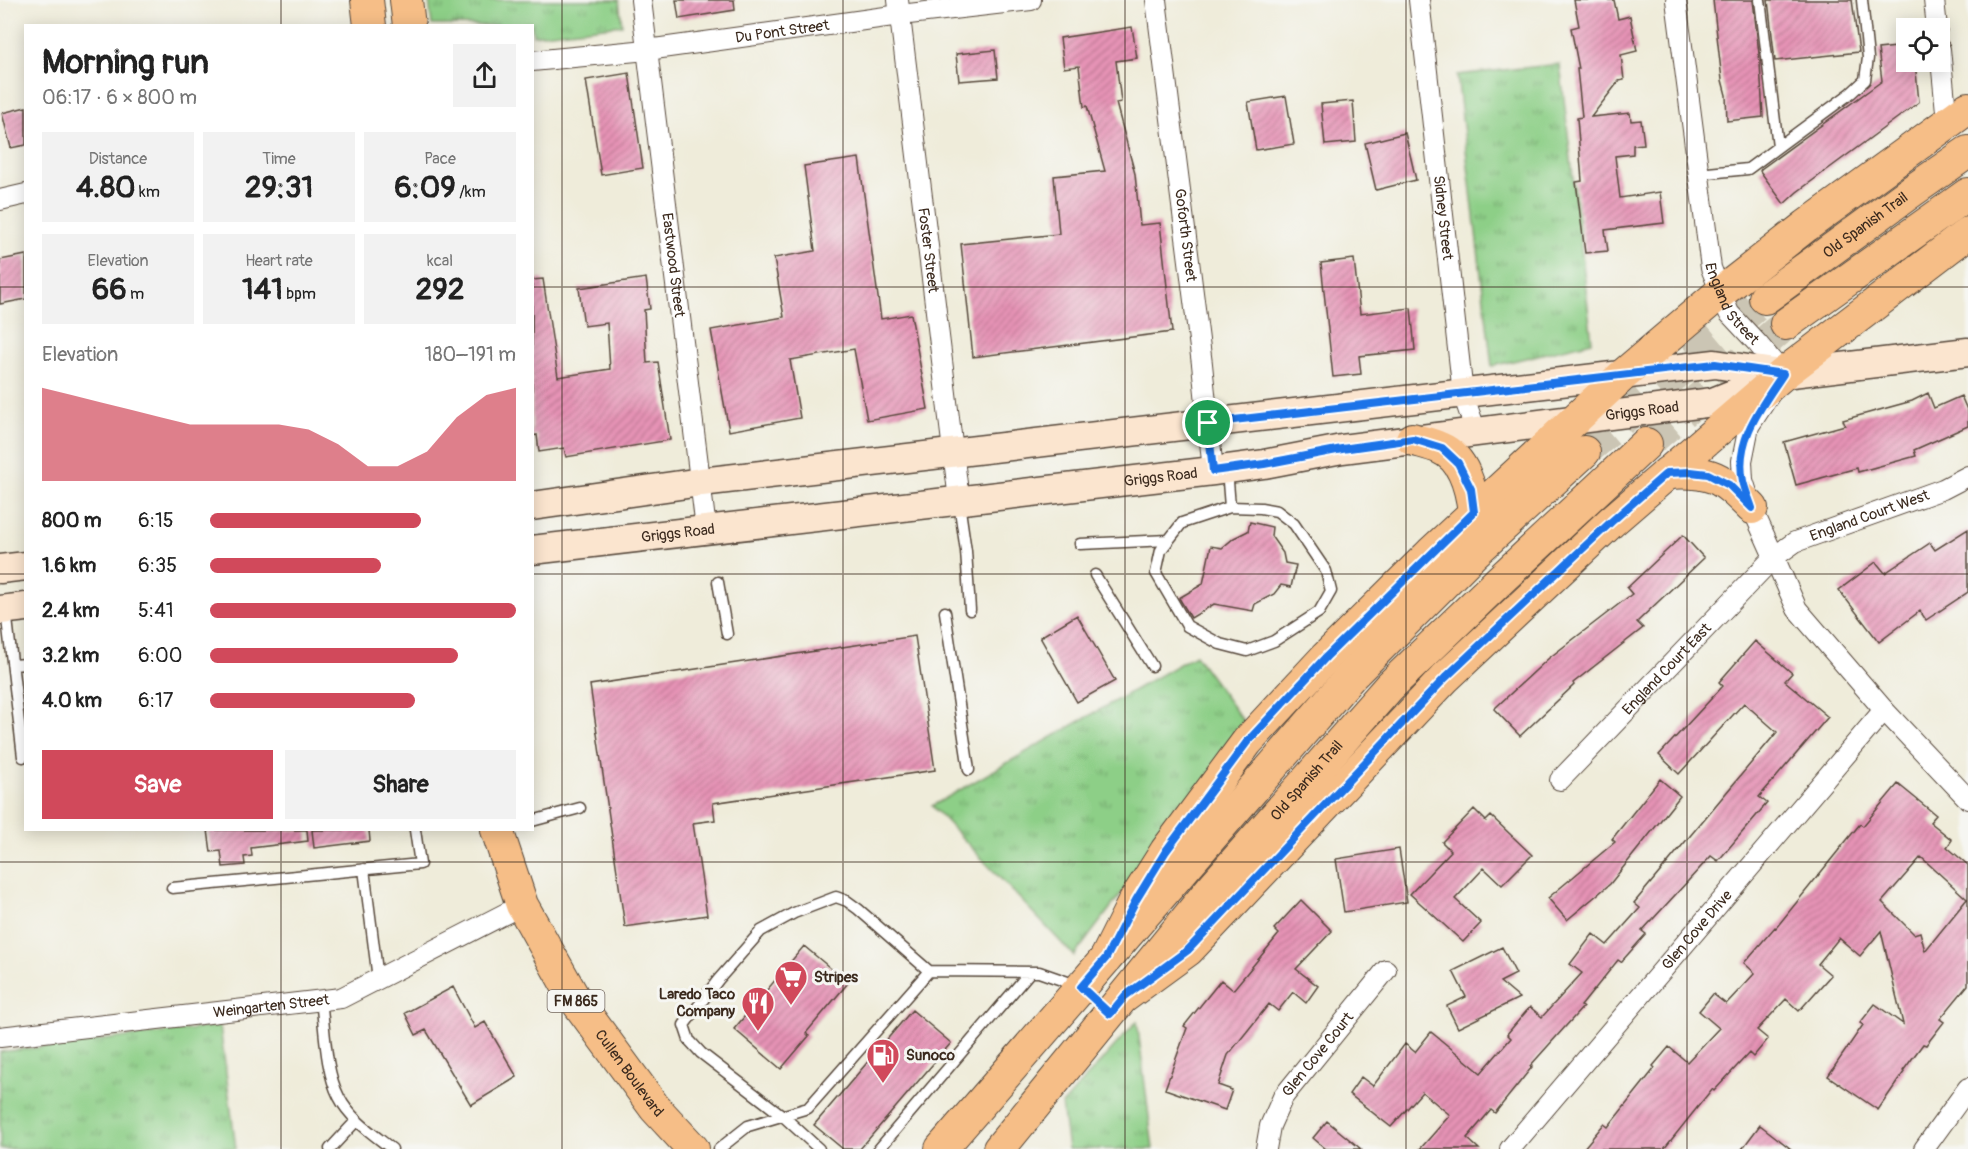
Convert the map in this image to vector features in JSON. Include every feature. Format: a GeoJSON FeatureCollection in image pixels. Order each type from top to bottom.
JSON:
{"type":"FeatureCollection","features":[{"type":"Feature","properties":{"kind":"main road"},"geometry":{"type":"LineString","coordinates":[[367,0],[370,24]]}},
{"type":"Feature","properties":{"kind":"main road"},"geometry":{"type":"LineString","coordinates":[[406,0],[409,24]]}},
{"type":"Feature","properties":{"kind":"main road"},"geometry":{"type":"LineString","coordinates":[[1106,958],[1136,900],[1166,851],[1247,742],[1326,657],[1474,512],[1622,376],[1720,293],[1806,226],[1958,115]]}},
{"type":"Feature","properties":{"kind":"main road","name":"Old Spanish Trail"},"geometry":{"type":"LineString","coordinates":[[1765,298],[1968,152]]}},
{"type":"Feature","properties":{"kind":"main road"},"geometry":{"type":"LineString","coordinates":[[1786,324],[1968,194]]}},
{"type":"Feature","properties":{"kind":"main road"},"geometry":{"type":"LineString","coordinates":[[1081,987],[1117,1005],[1188,950],[1445,678],[1611,522],[1783,374],[1968,233]]}},
{"type":"Feature","properties":{"kind":"main road","name":"Griggs Road"},"geometry":{"type":"LineString","coordinates":[[534,550],[1220,470],[1413,439],[1574,421],[1713,402],[1783,374],[1968,352]]}},
{"type":"Feature","properties":{"kind":"main road","name":"Griggs Road"},"geometry":{"type":"LineString","coordinates":[[534,506],[701,482],[1715,364],[1783,374]]}},
{"type":"Feature","properties":{"kind":"main road"},"geometry":{"type":"LineString","coordinates":[[1413,439],[1442,448],[1458,463],[1471,489],[1474,512]]}},
{"type":"Feature","properties":{"kind":"main road","name":"Old Spanish Trail"},"geometry":{"type":"LineString","coordinates":[[999,1149],[1211,889],[1389,687],[1646,444]]}},
{"type":"Feature","properties":{"kind":"main road"},"geometry":{"type":"LineString","coordinates":[[941,1149],[1350,676],[1474,553],[1584,452]]}},
{"type":"Feature","properties":{"kind":"main road"},"geometry":{"type":"LineString","coordinates":[[1667,473],[1708,474],[1729,485],[1752,508]]}},
{"type":"Feature","properties":{"kind":"main road"},"geometry":{"type":"LineString","coordinates":[[0,569],[24,566]]}},
{"type":"Feature","properties":{"kind":"main road","name":"Cullen Boulevard"},"geometry":{"type":"LineString","coordinates":[[498,831],[522,904],[574,998],[655,1108],[693,1149]]}},
{"type":"Feature","properties":{"kind":"street","name":"Eastwood Street"},"geometry":{"type":"LineString","coordinates":[[641,0],[706,529]]}},
{"type":"Feature","properties":{"kind":"street","name":"Du Pont Street"},"geometry":{"type":"LineString","coordinates":[[534,61],[646,50],[899,8],[1031,0]]}},
{"type":"Feature","properties":{"kind":"street","name":"Goforth Street"},"geometry":{"type":"LineString","coordinates":[[1156,0],[1208,423],[1220,470]]}},
{"type":"Feature","properties":{"kind":"street","name":"Sidney Street"},"geometry":{"type":"LineString","coordinates":[[1419,0],[1463,393],[1476,432]]}},
{"type":"Feature","properties":{"kind":"street","name":"England Street"},"geometry":{"type":"LineString","coordinates":[[1676,0],[1712,268],[1729,313],[1783,374]]}},
{"type":"Feature","properties":{"kind":"street"},"geometry":{"type":"LineString","coordinates":[[1934,0],[1936,18]]}},
{"type":"Feature","properties":{"kind":"street","name":"Foster Street"},"geometry":{"type":"LineString","coordinates":[[899,8],[959,500]]}},
{"type":"Feature","properties":{"kind":"street"},"geometry":{"type":"LineString","coordinates":[[1946,72],[1958,115]]}},
{"type":"Feature","properties":{"kind":"street"},"geometry":{"type":"LineString","coordinates":[[0,200],[24,194]]}},
{"type":"Feature","properties":{"kind":"street"},"geometry":{"type":"LineString","coordinates":[[1783,374],[1749,426],[1742,461],[1743,480],[1752,508],[1797,609],[1884,710],[1968,799]]}},
{"type":"Feature","properties":{"kind":"street","name":"England Court West"},"geometry":{"type":"LineString","coordinates":[[1774,557],[1795,542],[1943,489],[1968,476]]}},
{"type":"Feature","properties":{"kind":"street","name":"England Court East"},"geometry":{"type":"LineString","coordinates":[[1560,780],[1774,557]]}},
{"type":"Feature","properties":{"kind":"street","name":"Glen Cove Drive"},"geometry":{"type":"LineString","coordinates":[[1510,1149],[1884,710]]}},
{"type":"Feature","properties":{"kind":"street","name":"Weingarten Street"},"geometry":{"type":"LineString","coordinates":[[0,1037],[340,998],[522,904]]}},
{"type":"Feature","properties":{"kind":"street","name":"Glen Cove Court"},"geometry":{"type":"LineString","coordinates":[[1266,1149],[1270,1126],[1283,1097],[1386,970]]}},
{"type":"Feature","properties":{"kind":"street"},"geometry":{"type":"LineString","coordinates":[[1924,1149],[1968,1088]]}},
{"type":"Feature","properties":{"kind":"lane"},"geometry":{"type":"LineString","coordinates":[[1760,0],[1778,146]]}},
{"type":"Feature","properties":{"kind":"lane"},"geometry":{"type":"LineString","coordinates":[[1698,174],[1748,169],[1851,93],[1865,80],[1868,58],[1862,0]]}},
{"type":"Feature","properties":{"kind":"lane"},"geometry":{"type":"LineString","coordinates":[[1220,470],[1230,507]]}},
{"type":"Feature","properties":{"kind":"lane"},"geometry":{"type":"LineString","coordinates":[[959,500],[966,551],[970,610]]}},
{"type":"Feature","properties":{"kind":"lane"},"geometry":{"type":"LineString","coordinates":[[1230,507],[1277,511],[1294,524],[1326,571],[1331,591],[1319,612],[1274,641],[1247,651],[1220,644],[1187,626],[1156,573],[1161,550],[1182,523],[1230,507]]}},
{"type":"Feature","properties":{"kind":"lane"},"geometry":{"type":"LineString","coordinates":[[1080,544],[1169,540]]}},
{"type":"Feature","properties":{"kind":"lane"},"geometry":{"type":"LineString","coordinates":[[1095,575],[1152,666]]}},
{"type":"Feature","properties":{"kind":"lane"},"geometry":{"type":"LineString","coordinates":[[718,582],[727,634]]}},
{"type":"Feature","properties":{"kind":"lane"},"geometry":{"type":"LineString","coordinates":[[11,609],[13,665],[23,757]]}},
{"type":"Feature","properties":{"kind":"lane"},"geometry":{"type":"LineString","coordinates":[[945,612],[969,770]]}},
{"type":"Feature","properties":{"kind":"lane"},"geometry":{"type":"LineString","coordinates":[[13,665],[24,664]]}},
{"type":"Feature","properties":{"kind":"lane"},"geometry":{"type":"LineString","coordinates":[[534,820],[580,808]]}},
{"type":"Feature","properties":{"kind":"lane"},"geometry":{"type":"LineString","coordinates":[[172,888],[420,864],[415,831]]}},
{"type":"Feature","properties":{"kind":"lane"},"geometry":{"type":"LineString","coordinates":[[364,869],[378,979]]}},
{"type":"Feature","properties":{"kind":"lane"},"geometry":{"type":"LineString","coordinates":[[819,1149],[783,1116],[701,1053],[689,1040],[684,1024],[718,980],[761,931],[794,913],[836,897],[858,909],[929,971],[1030,972],[1050,975],[1081,987]]}},
{"type":"Feature","properties":{"kind":"lane"},"geometry":{"type":"LineString","coordinates":[[720,1149],[748,1126],[808,1108],[929,971]]}},
{"type":"Feature","properties":{"kind":"lane"},"geometry":{"type":"LineString","coordinates":[[879,1149],[1030,972]]}},
{"type":"Feature","properties":{"kind":"lane"},"geometry":{"type":"LineString","coordinates":[[321,1000],[329,1064],[339,1096],[357,1119],[392,1149]]}},
{"type":"Feature","properties":{"kind":"lane"},"geometry":{"type":"LineString","coordinates":[[330,1149],[357,1119]]}},
{"type":"Feature","properties":{"kind":"green space"},"geometry":{"type":"Polygon","coordinates":[[[429,0],[619,0],[622,25],[534,35],[534,24],[432,24],[429,0]]]}},
{"type":"Feature","properties":{"kind":"green space"},"geometry":{"type":"Polygon","coordinates":[[[1560,64],[1592,342],[1492,366],[1457,75],[1560,64]]]}},
{"type":"Feature","properties":{"kind":"green space"},"geometry":{"type":"Polygon","coordinates":[[[1195,655],[1249,729],[1223,759],[1074,956],[932,806],[1195,655]]]}},
{"type":"Feature","properties":{"kind":"green space"},"geometry":{"type":"Polygon","coordinates":[[[1137,1021],[1153,1149],[1068,1149],[1062,1105],[1137,1021]]]}},
{"type":"Feature","properties":{"kind":"green space"},"geometry":{"type":"Polygon","coordinates":[[[220,1026],[236,1149],[0,1149],[0,1052],[220,1026]]]}},
{"type":"Feature","properties":{"kind":"building"},"geometry":{"type":"Polygon","coordinates":[[[676,0],[734,0],[735,10],[679,19],[676,0]]]}},
{"type":"Feature","properties":{"kind":"building"},"geometry":{"type":"Polygon","coordinates":[[[1574,0],[1614,0],[1618,19],[1630,16],[1637,51],[1621,55],[1624,80],[1619,81],[1591,117],[1630,113],[1631,121],[1641,120],[1644,144],[1633,145],[1633,154],[1615,156],[1620,198],[1660,192],[1664,223],[1605,230],[1608,251],[1585,253],[1576,182],[1582,181],[1577,118],[1582,117],[1577,69],[1579,69],[1571,28],[1579,26],[1574,0]]]}},
{"type":"Feature","properties":{"kind":"building"},"geometry":{"type":"Polygon","coordinates":[[[1713,0],[1753,0],[1763,117],[1727,121],[1726,95],[1722,80],[1713,0]]]}},
{"type":"Feature","properties":{"kind":"building"},"geometry":{"type":"Polygon","coordinates":[[[1768,0],[1852,0],[1859,52],[1775,61],[1768,0]]]}},
{"type":"Feature","properties":{"kind":"building"},"geometry":{"type":"Polygon","coordinates":[[[1132,27],[1137,58],[1116,61],[1121,102],[1116,103],[1135,174],[1140,225],[1160,223],[1172,332],[973,357],[961,244],[1059,234],[1054,176],[1105,171],[1087,106],[1084,107],[1079,66],[1064,68],[1060,38],[1132,27]]]}},
{"type":"Feature","properties":{"kind":"building"},"geometry":{"type":"Polygon","coordinates":[[[1896,47],[1896,72],[1916,72],[1919,102],[1784,204],[1760,171],[1761,169],[1882,81],[1878,49],[1896,47]]]}},
{"type":"Feature","properties":{"kind":"building"},"geometry":{"type":"Polygon","coordinates":[[[995,50],[998,78],[959,81],[956,54],[995,50]]]}},
{"type":"Feature","properties":{"kind":"building"},"geometry":{"type":"Polygon","coordinates":[[[629,73],[643,168],[601,175],[586,80],[629,73]]]}},
{"type":"Feature","properties":{"kind":"building"},"geometry":{"type":"Polygon","coordinates":[[[1286,96],[1294,144],[1256,150],[1248,102],[1286,96]]]}},
{"type":"Feature","properties":{"kind":"building"},"geometry":{"type":"Polygon","coordinates":[[[1353,101],[1356,142],[1325,145],[1321,104],[1353,101]]]}},
{"type":"Feature","properties":{"kind":"building"},"geometry":{"type":"Polygon","coordinates":[[[24,108],[24,145],[11,148],[2,113],[24,108]]]}},
{"type":"Feature","properties":{"kind":"building"},"geometry":{"type":"Polygon","coordinates":[[[1405,133],[1416,180],[1376,190],[1365,143],[1405,133]]]}},
{"type":"Feature","properties":{"kind":"building"},"geometry":{"type":"Polygon","coordinates":[[[859,158],[881,319],[911,314],[928,409],[867,420],[854,349],[790,360],[800,418],[729,431],[711,330],[784,317],[774,258],[815,251],[804,166],[859,158]]]}},
{"type":"Feature","properties":{"kind":"building"},"geometry":{"type":"Polygon","coordinates":[[[24,255],[24,299],[0,304],[0,260],[24,255]]]}},
{"type":"Feature","properties":{"kind":"building"},"geometry":{"type":"Polygon","coordinates":[[[1354,259],[1360,314],[1411,308],[1415,350],[1359,356],[1361,374],[1333,377],[1321,263],[1354,259]]]}},
{"type":"Feature","properties":{"kind":"building"},"geometry":{"type":"Polygon","coordinates":[[[646,278],[650,309],[644,310],[647,363],[658,362],[670,440],[566,457],[564,448],[539,452],[537,435],[534,436],[534,280],[543,279],[558,377],[610,369],[607,323],[584,326],[579,288],[646,278]]]}},
{"type":"Feature","properties":{"kind":"building"},"geometry":{"type":"Polygon","coordinates":[[[1928,393],[1934,408],[1961,396],[1968,412],[1968,426],[1914,450],[1916,456],[1858,472],[1857,468],[1796,485],[1784,442],[1845,425],[1843,420],[1912,401],[1928,393]]]}},
{"type":"Feature","properties":{"kind":"building"},"geometry":{"type":"Polygon","coordinates":[[[1250,522],[1272,527],[1271,536],[1283,553],[1285,563],[1296,565],[1291,587],[1281,585],[1274,594],[1255,604],[1253,611],[1214,604],[1191,618],[1179,598],[1203,584],[1211,546],[1222,548],[1234,538],[1248,531],[1250,522]]]}},
{"type":"Feature","properties":{"kind":"building"},"geometry":{"type":"Polygon","coordinates":[[[1968,529],[1968,592],[1926,620],[1920,611],[1879,642],[1839,590],[1876,562],[1885,573],[1930,543],[1935,550],[1968,529]]]}},
{"type":"Feature","properties":{"kind":"building"},"geometry":{"type":"Polygon","coordinates":[[[1683,535],[1704,558],[1637,622],[1643,628],[1573,683],[1574,685],[1520,736],[1494,709],[1549,658],[1632,594],[1627,588],[1683,535]]]}},
{"type":"Feature","properties":{"kind":"building"},"geometry":{"type":"Polygon","coordinates":[[[1077,615],[1115,681],[1077,702],[1040,637],[1077,615]]]}},
{"type":"Feature","properties":{"kind":"building"},"geometry":{"type":"Polygon","coordinates":[[[915,636],[935,770],[713,803],[715,820],[693,823],[707,915],[625,927],[590,685],[915,636]]]}},
{"type":"Feature","properties":{"kind":"building"},"geometry":{"type":"Polygon","coordinates":[[[1755,641],[1792,673],[1785,681],[1828,717],[1759,797],[1767,803],[1718,861],[1711,856],[1642,931],[1646,934],[1621,962],[1618,960],[1581,1006],[1583,1007],[1530,1066],[1532,1067],[1495,1113],[1491,1110],[1467,1138],[1479,1149],[1420,1149],[1450,1115],[1422,1092],[1391,1127],[1349,1094],[1361,1077],[1373,1086],[1405,1044],[1415,1052],[1431,1032],[1481,1073],[1511,1038],[1507,1034],[1530,1007],[1542,1017],[1582,973],[1570,964],[1593,934],[1607,945],[1640,908],[1634,903],[1777,732],[1744,703],[1679,774],[1659,755],[1723,686],[1719,682],[1755,641]]]}},
{"type":"Feature","properties":{"kind":"building"},"geometry":{"type":"Polygon","coordinates":[[[1660,779],[1680,796],[1610,884],[1567,920],[1548,898],[1615,842],[1612,839],[1660,779]]]}},
{"type":"Feature","properties":{"kind":"building"},"geometry":{"type":"Polygon","coordinates":[[[1898,784],[1936,815],[1930,822],[1952,840],[1947,847],[1968,865],[1968,985],[1940,1019],[1944,1022],[1926,1045],[1923,1044],[1878,1110],[1828,1076],[1863,1025],[1860,1023],[1875,1004],[1903,1024],[1881,931],[1860,956],[1839,938],[1818,964],[1831,975],[1799,1011],[1786,999],[1757,1030],[1768,1039],[1753,1057],[1749,1053],[1714,1091],[1712,1089],[1664,1149],[1583,1149],[1604,1124],[1608,1127],[1669,1047],[1687,1062],[1719,1028],[1699,1011],[1713,994],[1726,1004],[1755,973],[1744,963],[1776,928],[1860,824],[1863,826],[1898,784]],[[1921,857],[1882,902],[1914,934],[1920,932],[1925,951],[1967,899],[1921,857]]]}},
{"type":"Feature","properties":{"kind":"building"},"geometry":{"type":"Polygon","coordinates":[[[1474,809],[1486,821],[1491,816],[1532,855],[1502,885],[1484,868],[1455,899],[1481,923],[1463,942],[1410,894],[1451,851],[1442,842],[1474,809]]]}},
{"type":"Feature","properties":{"kind":"building"},"geometry":{"type":"Polygon","coordinates":[[[208,831],[307,831],[308,841],[251,848],[252,856],[244,857],[245,865],[223,867],[221,851],[211,852],[208,831]]]}},
{"type":"Feature","properties":{"kind":"building"},"geometry":{"type":"Polygon","coordinates":[[[312,831],[369,831],[370,841],[314,848],[312,831]]]}},
{"type":"Feature","properties":{"kind":"building"},"geometry":{"type":"Polygon","coordinates":[[[1399,849],[1407,902],[1344,912],[1336,859],[1399,849]]]}},
{"type":"Feature","properties":{"kind":"building"},"geometry":{"type":"Polygon","coordinates":[[[1301,900],[1332,931],[1296,969],[1318,986],[1306,1003],[1293,992],[1278,1011],[1269,1004],[1228,1055],[1218,1085],[1232,1090],[1225,1110],[1165,1089],[1187,1028],[1184,1026],[1221,980],[1233,990],[1279,934],[1274,929],[1301,900]]]}},
{"type":"Feature","properties":{"kind":"building","name":"Stripes"},"geometry":{"type":"Polygon","coordinates":[[[804,946],[848,983],[806,1033],[809,1036],[781,1069],[734,1029],[804,946]]]}},
{"type":"Feature","properties":{"kind":"building"},"geometry":{"type":"Polygon","coordinates":[[[1502,947],[1516,974],[1500,982],[1519,998],[1458,1028],[1447,1006],[1466,997],[1453,971],[1502,947]]]}},
{"type":"Feature","properties":{"kind":"building"},"geometry":{"type":"Polygon","coordinates":[[[453,987],[475,1028],[485,1022],[517,1077],[471,1105],[426,1030],[416,1035],[405,1013],[453,987]]]}},
{"type":"Feature","properties":{"kind":"building","name":"Sunoco"},"geometry":{"type":"Polygon","coordinates":[[[912,1010],[951,1043],[860,1149],[843,1149],[814,1125],[912,1010]]]}},
{"type":"Feature","properties":{"kind":"building"},"geometry":{"type":"Polygon","coordinates":[[[1327,1121],[1361,1149],[1326,1149],[1313,1138],[1327,1121]]]}},
{"type":"Feature","properties":{"kind":"building"},"geometry":{"type":"Polygon","coordinates":[[[1760,1125],[1791,1149],[1742,1149],[1760,1125]]]}},
{"type":"Feature","properties":{"kind":"tunnel"},"geometry":{"type":"LineString","coordinates":[[1584,452],[1765,298]]}},
{"type":"Feature","properties":{"kind":"tunnel"},"geometry":{"type":"LineString","coordinates":[[1646,444],[1786,324]]}},
{"type":"Feature","properties":{"kind":"place","name":"Stripes"},"geometry":{"type":"Point","coordinates":[791,1006]}},
{"type":"Feature","properties":{"kind":"place","name":"Laredo Taco Company"},"geometry":{"type":"Point","coordinates":[758,1032]}},
{"type":"Feature","properties":{"kind":"place","name":"Sunoco"},"geometry":{"type":"Point","coordinates":[883,1084]}},
{"type":"Feature","properties":{"kind":"route"},"geometry":{"type":"LineString","coordinates":[[1715,364],[1783,374],[1749,426],[1742,461],[1743,480],[1752,508],[1729,485],[1708,474],[1667,473],[1611,522],[1445,678],[1188,950],[1125,996],[1110,1014],[1081,987],[1106,958],[1136,900],[1166,851],[1247,742],[1326,657],[1474,512],[1468,480],[1458,463],[1442,448],[1413,439],[1213,471],[1208,423],[1715,364]]}}]}
